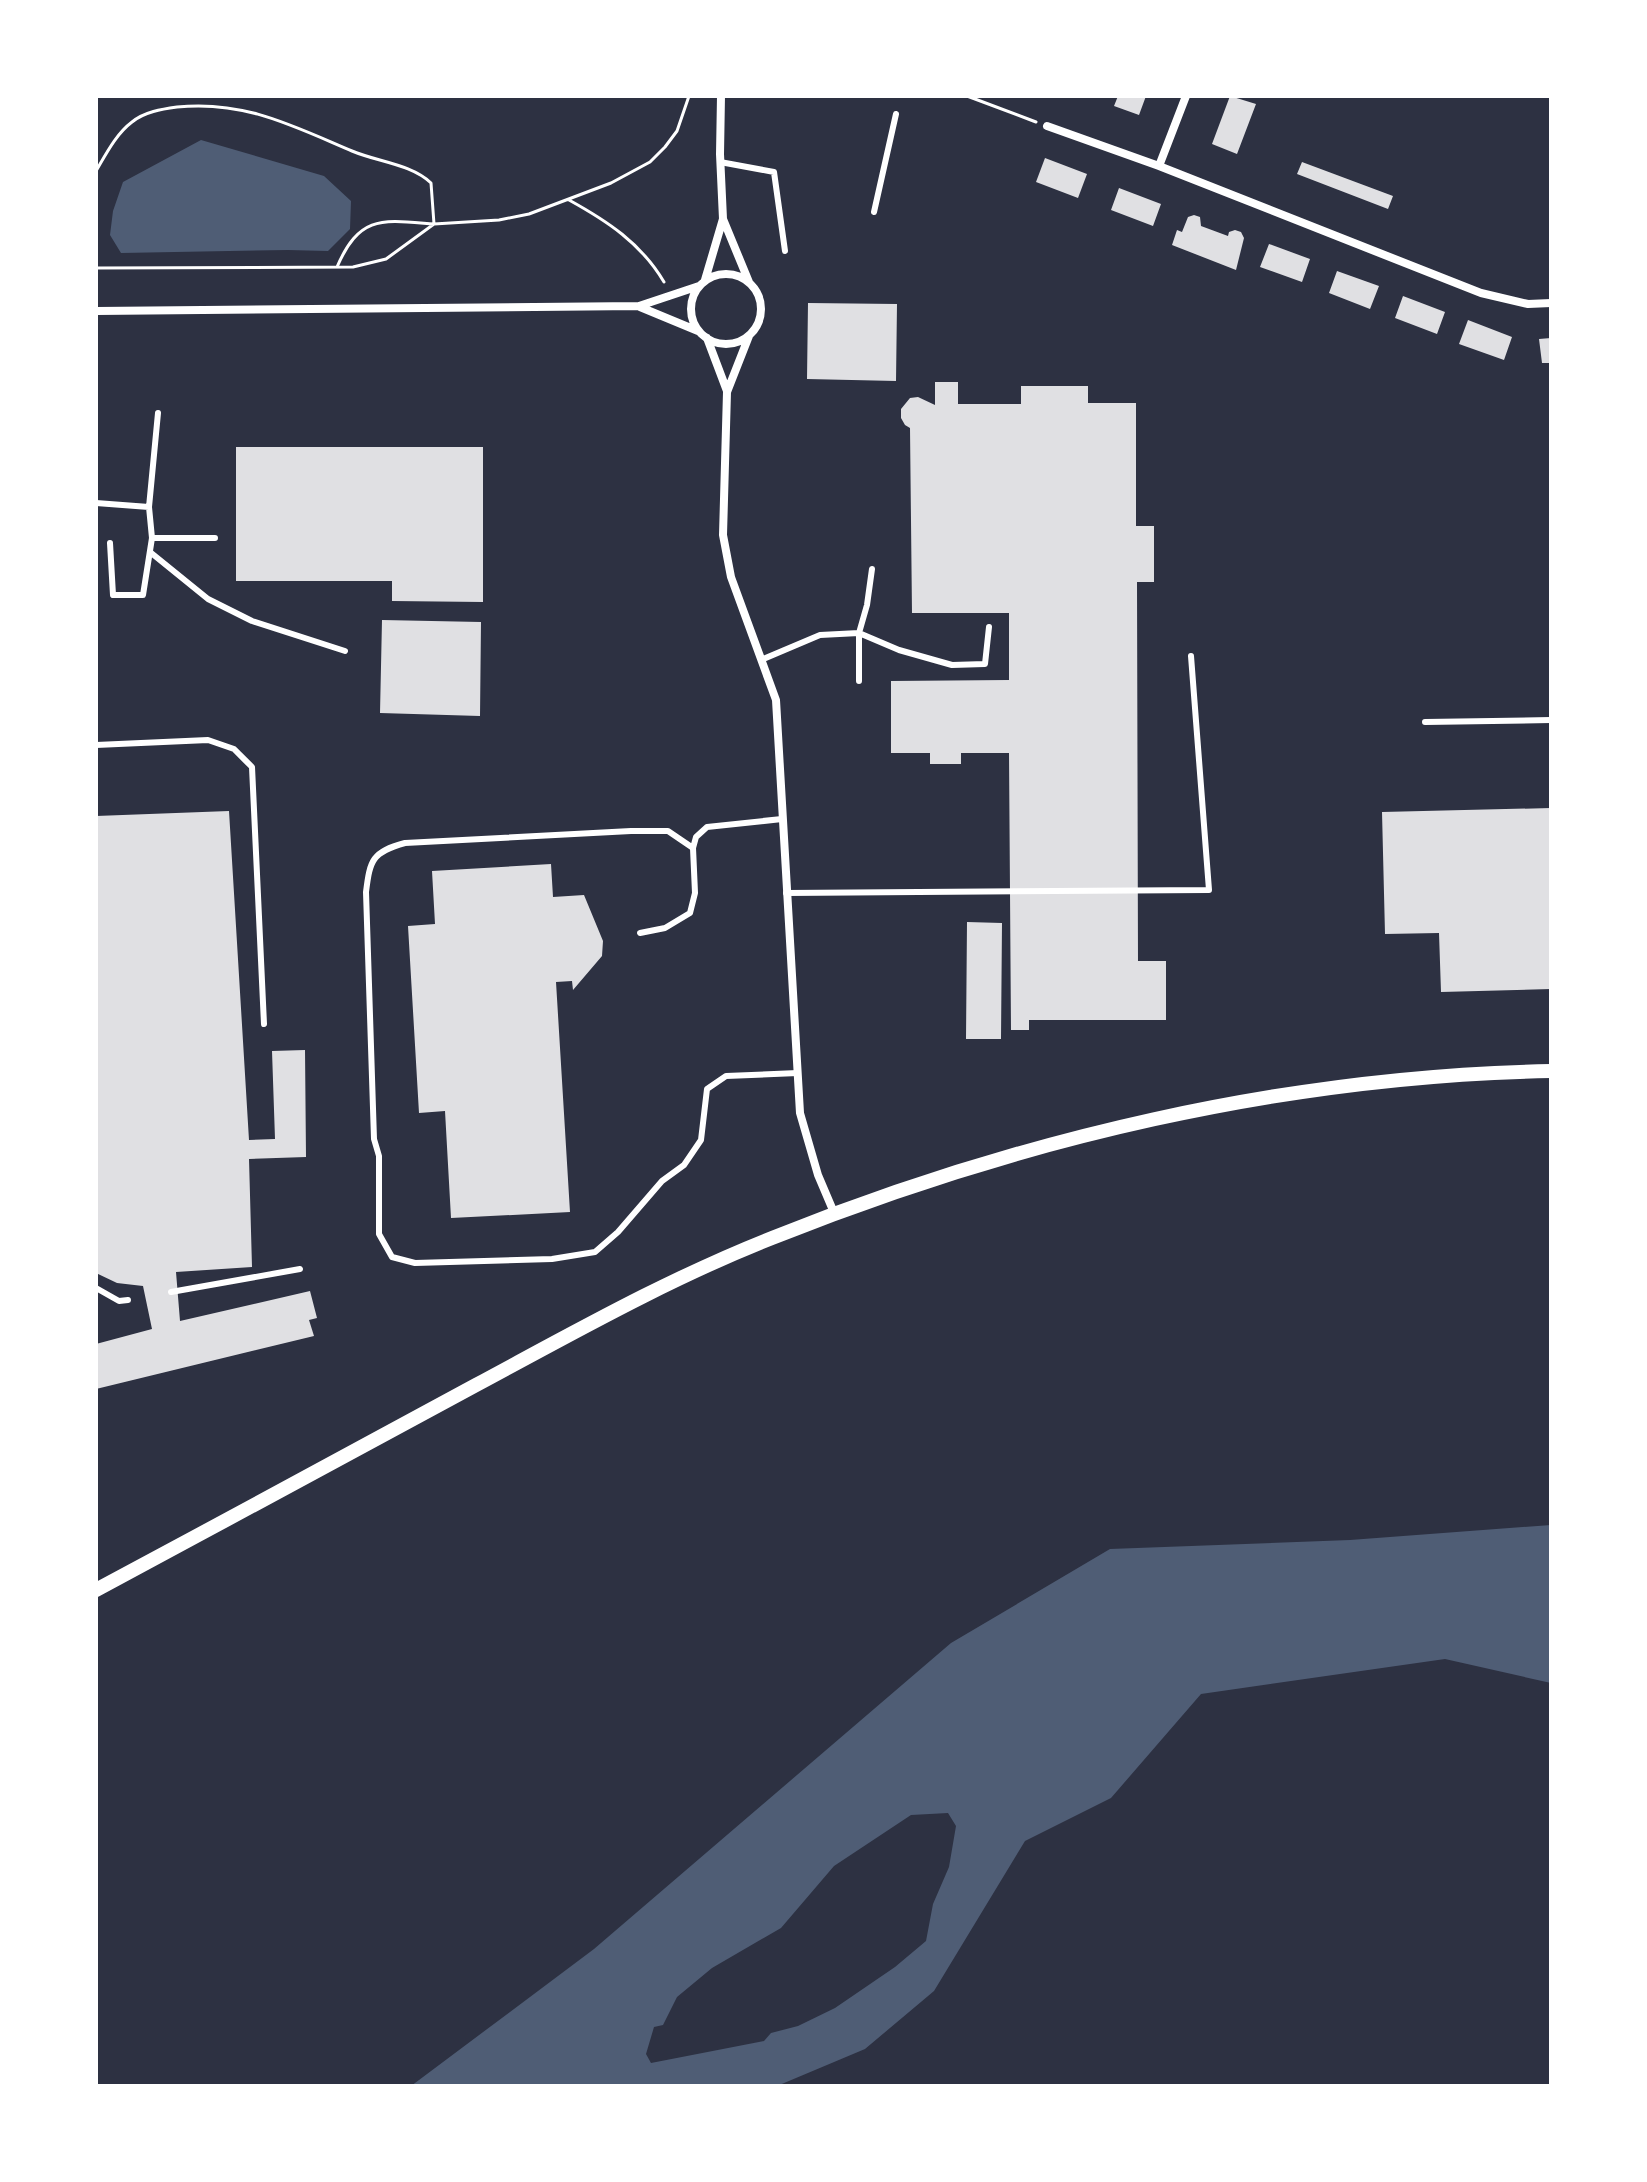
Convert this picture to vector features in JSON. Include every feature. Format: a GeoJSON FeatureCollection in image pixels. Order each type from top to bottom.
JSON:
{"type":"FeatureCollection","features":[{"type":"Feature","properties":{"kind":"street"},"geometry":{"type":"LineString","coordinates":[[721,96],[723,219],[761,303],[757,327],[749,336],[727,392],[723,535],[731,577],[776,700],[800,1113],[818,1175],[835,1215]]}},
{"type":"Feature","properties":{"kind":"street"},"geometry":{"type":"LineString","coordinates":[[1159,166],[1186,96]]}},
{"type":"Feature","properties":{"kind":"street"},"geometry":{"type":"LineString","coordinates":[[1047,126],[1159,166],[1481,293],[1528,304],[1551,303]]}},
{"type":"Feature","properties":{"kind":"street"},"geometry":{"type":"LineString","coordinates":[[698,331],[693,323],[691,304],[702,283],[723,219]]}},
{"type":"Feature","properties":{"kind":"street"},"geometry":{"type":"LineString","coordinates":[[96,311],[639,306],[726,274],[749,282]]}},
{"type":"Feature","properties":{"kind":"street"},"geometry":{"type":"LineString","coordinates":[[639,306],[698,331],[707,338],[728,344],[749,336]]}},
{"type":"Feature","properties":{"kind":"street"},"geometry":{"type":"LineString","coordinates":[[707,338],[727,392]]}},
{"type":"Feature","properties":{"kind":"street"},"geometry":{"type":"LineString","coordinates":[[96,1590],[676,1281],[770,1238],[910,1187],[1073,1138],[1273,1097],[1424,1078],[1551,1071]]}},
{"type":"Feature","properties":{"kind":"lane"},"geometry":{"type":"LineString","coordinates":[[874,212],[896,114]]}},
{"type":"Feature","properties":{"kind":"lane"},"geometry":{"type":"LineString","coordinates":[[720,162],[774,172],[785,251]]}},
{"type":"Feature","properties":{"kind":"lane"},"geometry":{"type":"LineString","coordinates":[[110,543],[113,595],[143,595],[152,538],[149,507],[158,413]]}},
{"type":"Feature","properties":{"kind":"lane"},"geometry":{"type":"LineString","coordinates":[[96,503],[149,507]]}},
{"type":"Feature","properties":{"kind":"lane"},"geometry":{"type":"LineString","coordinates":[[152,538],[215,538]]}},
{"type":"Feature","properties":{"kind":"lane"},"geometry":{"type":"LineString","coordinates":[[150,552],[208,599],[252,621],[345,651]]}},
{"type":"Feature","properties":{"kind":"lane"},"geometry":{"type":"LineString","coordinates":[[859,681],[859,633],[872,569]]}},
{"type":"Feature","properties":{"kind":"lane"},"geometry":{"type":"LineString","coordinates":[[761,660],[820,635],[859,633],[899,650],[952,665],[985,664],[989,627]]}},
{"type":"Feature","properties":{"kind":"lane"},"geometry":{"type":"LineString","coordinates":[[786,893],[1209,890],[1191,656]]}},
{"type":"Feature","properties":{"kind":"lane"},"geometry":{"type":"LineString","coordinates":[[1425,722],[1551,720]]}},
{"type":"Feature","properties":{"kind":"lane"},"geometry":{"type":"LineString","coordinates":[[96,745],[208,740],[234,749],[252,767],[264,1024]]}},
{"type":"Feature","properties":{"kind":"lane"},"geometry":{"type":"LineString","coordinates":[[640,933],[665,928],[690,913],[695,893],[693,848],[696,837],[707,827],[782,819]]}},
{"type":"Feature","properties":{"kind":"lane"},"geometry":{"type":"LineString","coordinates":[[693,848],[668,831],[631,831],[405,843],[386,848],[369,865],[366,892],[374,1139],[379,1156],[379,1234],[392,1257],[415,1263],[552,1259],[595,1252],[618,1232],[662,1181],[684,1165],[701,1140],[707,1089],[726,1076],[798,1073]]}},
{"type":"Feature","properties":{"kind":"lane"},"geometry":{"type":"LineString","coordinates":[[171,1292],[300,1269]]}},
{"type":"Feature","properties":{"kind":"lane"},"geometry":{"type":"LineString","coordinates":[[96,1288],[119,1301],[128,1300]]}},
{"type":"Feature","properties":{"kind":"path"},"geometry":{"type":"LineString","coordinates":[[337,268],[360,230],[374,223],[434,224],[499,220],[529,214],[611,183],[650,162],[677,131],[689,96]]}},
{"type":"Feature","properties":{"kind":"path"},"geometry":{"type":"LineString","coordinates":[[967,96],[1047,126]]}},
{"type":"Feature","properties":{"kind":"path"},"geometry":{"type":"LineString","coordinates":[[96,171],[112,143],[132,121],[161,109],[230,106],[311,132],[353,152],[409,169],[431,183],[434,224]]}},
{"type":"Feature","properties":{"kind":"path"},"geometry":{"type":"LineString","coordinates":[[569,200],[621,232],[640,249],[665,284],[666,297]]}},
{"type":"Feature","properties":{"kind":"path"},"geometry":{"type":"LineString","coordinates":[[96,268],[353,267],[386,259],[434,224]]}},
{"type":"Feature","properties":{"kind":"water"},"geometry":{"type":"Polygon","coordinates":[[[201,140],[324,176],[351,201],[350,229],[328,251],[121,253],[110,235],[113,211],[123,182],[201,140]]]}},
{"type":"Feature","properties":{"kind":"water"},"geometry":{"type":"Polygon","coordinates":[[[1551,1525],[1551,1683],[1445,1659],[1201,1694],[1111,1798],[1025,1841],[934,1991],[865,2049],[777,2086],[411,2086],[594,1949],[951,1643],[1110,1549],[1350,1540],[1551,1525]],[[948,1813],[911,1815],[834,1866],[781,1928],[712,1968],[677,1997],[663,2025],[654,2027],[646,2054],[651,2063],[764,2041],[771,2033],[798,2026],[835,2008],[895,1967],[926,1941],[933,1904],[949,1867],[956,1826],[948,1813]]]}},
{"type":"Feature","properties":{"kind":"building"},"geometry":{"type":"Polygon","coordinates":[[[1118,96],[1146,96],[1139,115],[1114,106],[1118,96]]]}},
{"type":"Feature","properties":{"kind":"building"},"geometry":{"type":"Polygon","coordinates":[[[1230,96],[1256,104],[1237,154],[1212,144],[1230,96]]]}},
{"type":"Feature","properties":{"kind":"building"},"geometry":{"type":"Polygon","coordinates":[[[1045,158],[1087,174],[1078,198],[1036,182],[1045,158]]]}},
{"type":"Feature","properties":{"kind":"building"},"geometry":{"type":"Polygon","coordinates":[[[1302,162],[1393,196],[1388,209],[1297,174],[1302,162]]]}},
{"type":"Feature","properties":{"kind":"building"},"geometry":{"type":"Polygon","coordinates":[[[1119,188],[1161,204],[1153,226],[1111,210],[1119,188]]]}},
{"type":"Feature","properties":{"kind":"building"},"geometry":{"type":"Polygon","coordinates":[[[1188,217],[1200,217],[1201,226],[1228,236],[1235,230],[1241,232],[1244,238],[1236,270],[1172,245],[1177,230],[1182,232],[1188,217]]]}},
{"type":"Feature","properties":{"kind":"building"},"geometry":{"type":"Polygon","coordinates":[[[1269,244],[1310,259],[1302,282],[1260,267],[1269,244]]]}},
{"type":"Feature","properties":{"kind":"building"},"geometry":{"type":"Polygon","coordinates":[[[1337,271],[1379,286],[1370,309],[1329,293],[1337,271]]]}},
{"type":"Feature","properties":{"kind":"building"},"geometry":{"type":"Polygon","coordinates":[[[1403,296],[1445,312],[1437,334],[1395,318],[1403,296]]]}},
{"type":"Feature","properties":{"kind":"building"},"geometry":{"type":"Polygon","coordinates":[[[808,303],[897,304],[896,381],[807,379],[808,303]]]}},
{"type":"Feature","properties":{"kind":"building"},"geometry":{"type":"Polygon","coordinates":[[[1468,320],[1512,337],[1504,360],[1459,344],[1468,320]]]}},
{"type":"Feature","properties":{"kind":"building"},"geometry":{"type":"Polygon","coordinates":[[[1551,338],[1551,363],[1542,363],[1539,339],[1551,338]]]}},
{"type":"Feature","properties":{"kind":"building"},"geometry":{"type":"Polygon","coordinates":[[[935,382],[958,382],[958,404],[1021,404],[1021,386],[1088,386],[1088,403],[1136,403],[1136,526],[1154,526],[1154,582],[1137,582],[1138,961],[1166,961],[1166,1020],[1029,1020],[1029,1030],[1011,1030],[1009,753],[961,753],[961,764],[930,764],[930,753],[891,753],[891,681],[1009,680],[1009,613],[912,613],[910,428],[901,418],[901,409],[910,398],[918,397],[935,405],[935,382]]]}},
{"type":"Feature","properties":{"kind":"building"},"geometry":{"type":"Polygon","coordinates":[[[236,447],[483,447],[483,602],[392,601],[392,581],[236,581],[236,447]]]}},
{"type":"Feature","properties":{"kind":"building"},"geometry":{"type":"Polygon","coordinates":[[[382,620],[481,622],[480,716],[380,713],[382,620]]]}},
{"type":"Feature","properties":{"kind":"building"},"geometry":{"type":"Polygon","coordinates":[[[1551,808],[1551,989],[1441,992],[1439,933],[1385,934],[1382,812],[1551,808]]]}},
{"type":"Feature","properties":{"kind":"building"},"geometry":{"type":"Polygon","coordinates":[[[229,811],[249,1140],[275,1139],[272,1051],[305,1050],[306,1157],[249,1159],[252,1267],[176,1272],[180,1321],[310,1291],[317,1318],[309,1320],[314,1336],[96,1389],[96,1344],[152,1329],[143,1286],[117,1283],[96,1273],[96,816],[229,811]]]}},
{"type":"Feature","properties":{"kind":"building"},"geometry":{"type":"Polygon","coordinates":[[[551,864],[553,897],[584,895],[603,941],[602,956],[573,990],[572,981],[556,982],[570,1212],[451,1218],[445,1111],[419,1113],[408,926],[435,924],[432,871],[551,864]]]}},
{"type":"Feature","properties":{"kind":"building"},"geometry":{"type":"Polygon","coordinates":[[[967,922],[1002,923],[1001,1039],[966,1039],[967,922]]]}}]}
